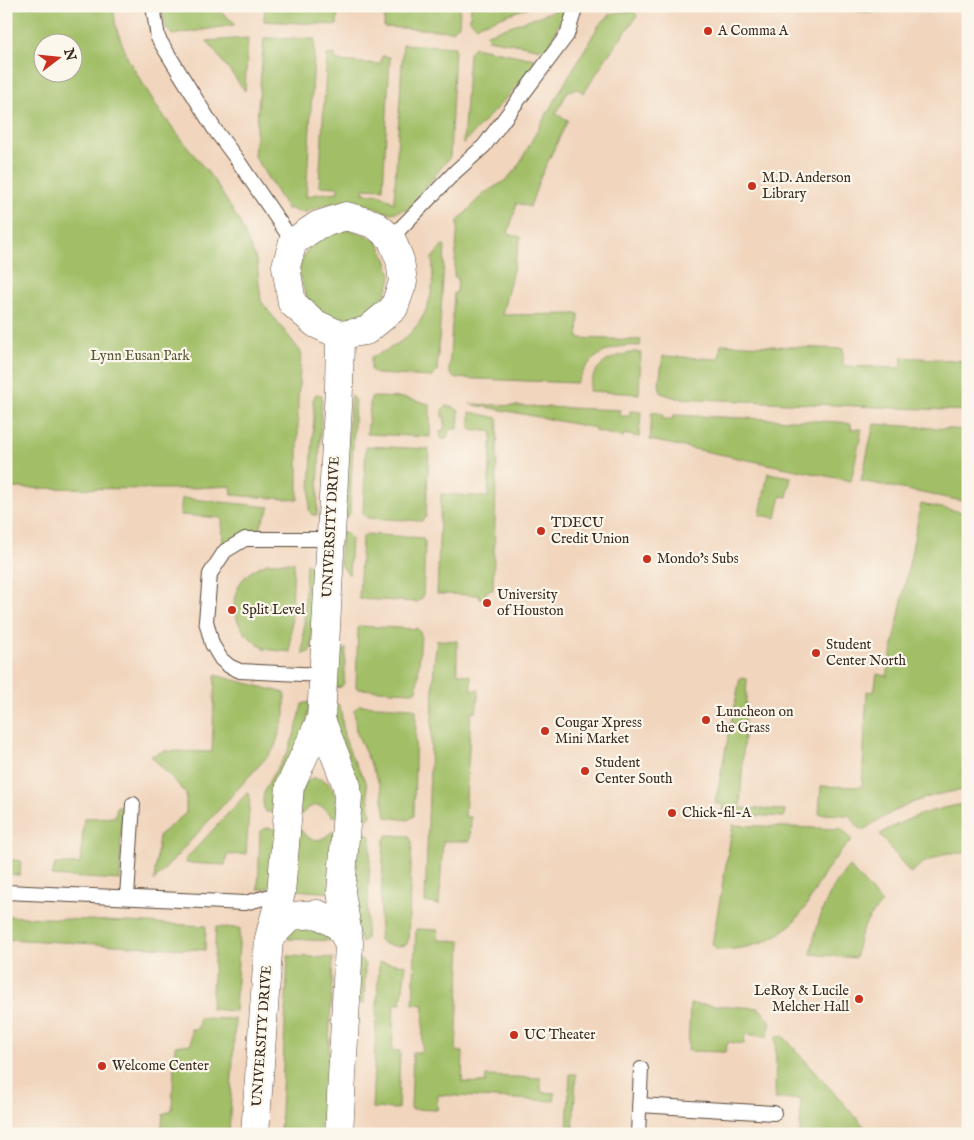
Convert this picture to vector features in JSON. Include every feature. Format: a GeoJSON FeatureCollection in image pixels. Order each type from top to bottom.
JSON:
{"type":"FeatureCollection","features":[{"type":"Feature","properties":{"kind":"street"},"geometry":{"type":"LineString","coordinates":[[346,216],[374,224],[391,238],[400,260],[403,282],[394,308],[366,331],[340,335],[316,324],[292,302],[286,266],[293,242],[318,224],[346,216]]}},
{"type":"Feature","properties":{"kind":"street","name":"UNIVERSITY DRIVE"},"geometry":{"type":"LineString","coordinates":[[255,1134],[269,938],[281,893],[290,786],[321,718],[340,335]]}},
{"type":"Feature","properties":{"kind":"street","name":"UNIVERSITY DRIVE"},"geometry":{"type":"LineString","coordinates":[[321,718],[347,786],[348,797],[341,892],[349,944],[339,1134]]}},
{"type":"Feature","properties":{"kind":"street"},"geometry":{"type":"LineString","coordinates":[[290,786],[305,773],[319,770],[334,772],[347,786]]}},
{"type":"Feature","properties":{"kind":"street"},"geometry":{"type":"LineString","coordinates":[[269,938],[291,916],[318,914],[340,927],[349,944]]}},
{"type":"Feature","properties":{"kind":"lane"},"geometry":{"type":"LineString","coordinates":[[153,6],[158,38],[215,130],[293,242]]}},
{"type":"Feature","properties":{"kind":"lane"},"geometry":{"type":"LineString","coordinates":[[391,238],[456,171],[484,146],[567,35],[576,6]]}},
{"type":"Feature","properties":{"kind":"lane"},"geometry":{"type":"LineString","coordinates":[[323,675],[240,672],[229,666],[222,659],[212,644],[206,621],[210,574],[225,551],[245,539],[331,539]]}},
{"type":"Feature","properties":{"kind":"lane"},"geometry":{"type":"LineString","coordinates":[[128,897],[133,804]]}},
{"type":"Feature","properties":{"kind":"lane"},"geometry":{"type":"LineString","coordinates":[[6,892],[245,903],[281,893]]}},
{"type":"Feature","properties":{"kind":"lane"},"geometry":{"type":"LineString","coordinates":[[638,1134],[641,1069]]}},
{"type":"Feature","properties":{"kind":"lane"},"geometry":{"type":"LineString","coordinates":[[639,1106],[774,1113]]}},
{"type":"Feature","properties":{"kind":"shaded area","name":"University of Houston"},"geometry":{"type":"Polygon","coordinates":[[[6,6],[968,6],[968,1134],[6,1134],[6,6]]]}},
{"type":"Feature","properties":{"kind":"green space","name":"Lynn Eusan Park"},"geometry":{"type":"Polygon","coordinates":[[[6,6],[113,6],[116,27],[128,59],[159,110],[216,183],[240,223],[257,262],[261,301],[301,352],[298,401],[298,500],[232,495],[231,486],[175,489],[6,488],[6,6]]]}},
{"type":"Feature","properties":{"kind":"green space"},"geometry":{"type":"Polygon","coordinates":[[[161,6],[213,6],[235,23],[234,25],[172,35],[166,28],[161,6]]]}},
{"type":"Feature","properties":{"kind":"green space"},"geometry":{"type":"Polygon","coordinates":[[[265,6],[338,6],[337,25],[264,21],[265,6]]]}},
{"type":"Feature","properties":{"kind":"green space"},"geometry":{"type":"Polygon","coordinates":[[[385,6],[460,6],[459,25],[453,31],[384,27],[385,6]]]}},
{"type":"Feature","properties":{"kind":"green space"},"geometry":{"type":"Polygon","coordinates":[[[471,6],[532,6],[476,26],[470,20],[471,6]]]}},
{"type":"Feature","properties":{"kind":"green space"},"geometry":{"type":"Polygon","coordinates":[[[800,6],[882,6],[881,9],[871,12],[800,6]]]}},
{"type":"Feature","properties":{"kind":"green space"},"geometry":{"type":"Polygon","coordinates":[[[562,8],[565,10],[548,48],[542,49],[488,39],[487,34],[562,8]]]}},
{"type":"Feature","properties":{"kind":"green space"},"geometry":{"type":"Polygon","coordinates":[[[635,12],[637,16],[584,93],[577,89],[568,91],[556,114],[568,120],[540,178],[530,207],[517,203],[508,234],[521,237],[502,315],[579,314],[578,338],[641,340],[640,346],[618,347],[597,356],[591,361],[576,383],[454,378],[449,372],[454,293],[457,292],[458,278],[454,277],[458,221],[483,194],[503,182],[516,170],[599,25],[611,14],[635,12]]]}},
{"type":"Feature","properties":{"kind":"green space"},"geometry":{"type":"Polygon","coordinates":[[[248,38],[245,91],[207,41],[248,38]]]}},
{"type":"Feature","properties":{"kind":"green space"},"geometry":{"type":"Polygon","coordinates":[[[264,38],[315,39],[306,197],[338,192],[338,187],[319,186],[327,55],[335,54],[336,61],[380,64],[382,56],[390,57],[383,189],[364,188],[363,193],[382,195],[394,203],[403,44],[455,47],[450,157],[406,211],[403,209],[390,213],[355,203],[329,204],[306,212],[295,211],[290,208],[288,210],[254,156],[264,38]]]}},
{"type":"Feature","properties":{"kind":"green space"},"geometry":{"type":"Polygon","coordinates":[[[474,47],[534,59],[536,66],[463,144],[469,53],[474,47]]]}},
{"type":"Feature","properties":{"kind":"green space"},"geometry":{"type":"Polygon","coordinates":[[[352,230],[370,237],[379,244],[390,270],[389,284],[379,304],[368,314],[346,319],[330,317],[317,310],[306,295],[300,276],[302,259],[312,245],[325,234],[333,231],[352,230]]]}},
{"type":"Feature","properties":{"kind":"green space"},"geometry":{"type":"Polygon","coordinates":[[[443,245],[445,247],[437,372],[432,377],[376,374],[371,370],[371,357],[401,341],[421,320],[431,292],[433,276],[432,258],[443,245]]]}},
{"type":"Feature","properties":{"kind":"green space"},"geometry":{"type":"Polygon","coordinates":[[[721,344],[843,349],[843,366],[901,368],[902,357],[968,361],[968,411],[677,398],[661,393],[659,383],[663,356],[719,359],[721,344]]]}},
{"type":"Feature","properties":{"kind":"green space"},"geometry":{"type":"Polygon","coordinates":[[[634,352],[641,353],[639,394],[589,391],[594,374],[604,363],[617,356],[634,352]]]}},
{"type":"Feature","properties":{"kind":"green space"},"geometry":{"type":"Polygon","coordinates":[[[316,394],[322,395],[317,515],[312,515],[309,510],[314,415],[313,400],[316,394]]]}},
{"type":"Feature","properties":{"kind":"green space"},"geometry":{"type":"Polygon","coordinates":[[[351,396],[355,400],[350,513],[347,517],[341,517],[351,396]]]}},
{"type":"Feature","properties":{"kind":"green space"},"geometry":{"type":"Polygon","coordinates":[[[371,397],[405,398],[430,404],[430,437],[367,434],[371,397]]]}},
{"type":"Feature","properties":{"kind":"green space"},"geometry":{"type":"Polygon","coordinates":[[[470,404],[620,410],[620,416],[630,416],[630,411],[641,412],[639,437],[624,434],[623,437],[595,431],[595,428],[470,404]]]}},
{"type":"Feature","properties":{"kind":"green space"},"geometry":{"type":"Polygon","coordinates":[[[446,406],[453,407],[459,411],[458,429],[449,429],[447,439],[441,439],[440,431],[444,430],[445,417],[442,417],[442,410],[446,406]]]}},
{"type":"Feature","properties":{"kind":"green space"},"geometry":{"type":"Polygon","coordinates":[[[470,412],[498,418],[493,590],[486,591],[486,600],[480,599],[479,595],[437,594],[441,494],[488,497],[492,432],[470,429],[470,412]]]}},
{"type":"Feature","properties":{"kind":"green space"},"geometry":{"type":"Polygon","coordinates":[[[652,412],[663,414],[662,419],[673,419],[673,415],[840,422],[851,424],[851,429],[862,429],[851,481],[650,440],[652,412]]]}},
{"type":"Feature","properties":{"kind":"green space"},"geometry":{"type":"Polygon","coordinates":[[[874,424],[968,430],[968,502],[861,481],[874,424]]]}},
{"type":"Feature","properties":{"kind":"green space"},"geometry":{"type":"Polygon","coordinates":[[[366,446],[429,449],[426,517],[422,521],[367,518],[363,513],[366,446]]]}},
{"type":"Feature","properties":{"kind":"green space"},"geometry":{"type":"Polygon","coordinates":[[[768,473],[791,477],[787,497],[781,496],[776,518],[760,515],[768,473]]]}},
{"type":"Feature","properties":{"kind":"green space"},"geometry":{"type":"Polygon","coordinates":[[[182,498],[270,507],[256,535],[223,549],[222,518],[180,515],[182,498]]]}},
{"type":"Feature","properties":{"kind":"green space"},"geometry":{"type":"Polygon","coordinates":[[[921,504],[968,513],[968,790],[939,794],[912,803],[862,831],[849,815],[819,814],[821,786],[862,787],[867,691],[874,692],[877,674],[887,676],[921,504]]]}},
{"type":"Feature","properties":{"kind":"green space"},"geometry":{"type":"Polygon","coordinates":[[[341,533],[346,533],[351,538],[349,575],[340,564],[341,533]]]}},
{"type":"Feature","properties":{"kind":"green space"},"geometry":{"type":"Polygon","coordinates":[[[367,534],[422,538],[425,542],[423,597],[417,602],[359,599],[362,538],[367,534]]]}},
{"type":"Feature","properties":{"kind":"green space"},"geometry":{"type":"Polygon","coordinates":[[[294,562],[290,652],[263,649],[241,628],[234,604],[236,592],[242,580],[252,571],[266,563],[294,562]]]}},
{"type":"Feature","properties":{"kind":"green space"},"geometry":{"type":"Polygon","coordinates":[[[306,563],[314,567],[315,571],[312,647],[309,652],[303,654],[306,563]]]}},
{"type":"Feature","properties":{"kind":"green space"},"geometry":{"type":"Polygon","coordinates":[[[358,626],[418,629],[421,634],[417,690],[413,692],[359,689],[356,687],[358,626]]]}},
{"type":"Feature","properties":{"kind":"green space"},"geometry":{"type":"Polygon","coordinates":[[[437,640],[457,641],[457,673],[471,676],[471,690],[479,690],[476,712],[471,712],[465,817],[471,817],[470,841],[443,841],[439,905],[425,902],[434,664],[437,640]]]}},
{"type":"Feature","properties":{"kind":"green space"},"geometry":{"type":"Polygon","coordinates":[[[346,648],[344,683],[341,687],[333,688],[335,658],[346,648]]]}},
{"type":"Feature","properties":{"kind":"green space"},"geometry":{"type":"Polygon","coordinates":[[[215,675],[285,693],[285,715],[274,749],[154,881],[159,835],[186,813],[186,793],[151,756],[164,751],[212,752],[215,675]]]}},
{"type":"Feature","properties":{"kind":"green space"},"geometry":{"type":"Polygon","coordinates":[[[740,678],[747,679],[740,808],[785,810],[784,817],[723,814],[724,805],[715,803],[740,678]]]}},
{"type":"Feature","properties":{"kind":"green space"},"geometry":{"type":"Polygon","coordinates":[[[310,702],[307,722],[281,812],[266,812],[263,796],[266,788],[289,749],[297,727],[302,704],[310,702]]]}},
{"type":"Feature","properties":{"kind":"green space"},"geometry":{"type":"Polygon","coordinates":[[[333,703],[338,704],[341,710],[344,736],[351,755],[366,782],[371,815],[368,818],[353,817],[337,740],[333,703]]]}},
{"type":"Feature","properties":{"kind":"green space"},"geometry":{"type":"Polygon","coordinates":[[[359,705],[412,708],[416,710],[414,816],[408,820],[386,817],[381,788],[356,731],[354,710],[359,705]]]}},
{"type":"Feature","properties":{"kind":"green space"},"geometry":{"type":"Polygon","coordinates":[[[312,778],[326,781],[330,785],[335,796],[339,816],[332,816],[321,806],[310,807],[302,814],[294,813],[306,782],[312,778]]]}},
{"type":"Feature","properties":{"kind":"green space"},"geometry":{"type":"Polygon","coordinates":[[[247,793],[250,795],[246,854],[227,855],[225,865],[186,863],[185,860],[247,793]]]}},
{"type":"Feature","properties":{"kind":"green space"},"geometry":{"type":"Polygon","coordinates":[[[958,805],[968,805],[968,853],[947,853],[923,863],[910,873],[880,834],[918,816],[958,805]]]}},
{"type":"Feature","properties":{"kind":"green space"},"geometry":{"type":"Polygon","coordinates":[[[117,806],[122,806],[120,880],[52,876],[55,864],[80,864],[84,818],[115,817],[117,806]]]}},
{"type":"Feature","properties":{"kind":"green space"},"geometry":{"type":"Polygon","coordinates":[[[733,825],[842,829],[852,840],[831,864],[808,903],[791,925],[780,933],[757,944],[717,950],[712,944],[733,825]]]}},
{"type":"Feature","properties":{"kind":"green space"},"geometry":{"type":"Polygon","coordinates":[[[266,828],[280,829],[270,887],[258,889],[260,832],[266,828]]]}},
{"type":"Feature","properties":{"kind":"green space"},"geometry":{"type":"Polygon","coordinates":[[[293,830],[301,830],[308,837],[315,840],[327,836],[331,832],[338,833],[334,893],[293,890],[293,830]]]}},
{"type":"Feature","properties":{"kind":"green space"},"geometry":{"type":"Polygon","coordinates":[[[352,833],[368,834],[371,840],[366,939],[362,943],[356,929],[352,833]]]}},
{"type":"Feature","properties":{"kind":"green space"},"geometry":{"type":"Polygon","coordinates":[[[387,835],[408,836],[412,841],[408,941],[403,946],[388,945],[379,941],[384,839],[387,835]]]}},
{"type":"Feature","properties":{"kind":"green space"},"geometry":{"type":"Polygon","coordinates":[[[6,859],[21,861],[20,875],[6,874],[6,859]]]}},
{"type":"Feature","properties":{"kind":"green space"},"geometry":{"type":"Polygon","coordinates":[[[849,866],[882,903],[863,928],[856,958],[811,954],[816,930],[824,907],[835,885],[849,866]]]}},
{"type":"Feature","properties":{"kind":"green space"},"geometry":{"type":"Polygon","coordinates":[[[6,916],[206,926],[205,950],[6,939],[6,916]]]}},
{"type":"Feature","properties":{"kind":"green space"},"geometry":{"type":"Polygon","coordinates":[[[314,919],[334,941],[288,939],[290,931],[314,919]]]}},
{"type":"Feature","properties":{"kind":"green space"},"geometry":{"type":"Polygon","coordinates":[[[216,927],[240,928],[235,1011],[211,1009],[216,927]]]}},
{"type":"Feature","properties":{"kind":"green space"},"geometry":{"type":"Polygon","coordinates":[[[416,929],[439,930],[438,940],[461,941],[456,1051],[463,1052],[462,1082],[485,1083],[486,1076],[541,1078],[541,1092],[555,1093],[554,1101],[438,1095],[437,1110],[411,1109],[413,1052],[422,1052],[424,1005],[413,1004],[416,929]]]}},
{"type":"Feature","properties":{"kind":"green space"},"geometry":{"type":"Polygon","coordinates":[[[288,956],[333,958],[325,1134],[280,1134],[288,956]]]}},
{"type":"Feature","properties":{"kind":"green space"},"geometry":{"type":"Polygon","coordinates":[[[357,959],[362,960],[365,965],[364,1005],[358,1001],[357,959]]]}},
{"type":"Feature","properties":{"kind":"green space"},"geometry":{"type":"Polygon","coordinates":[[[379,962],[406,965],[401,1004],[394,1004],[392,1051],[400,1051],[398,1109],[372,1108],[379,962]]]}},
{"type":"Feature","properties":{"kind":"green space"},"geometry":{"type":"Polygon","coordinates":[[[690,1004],[759,1008],[771,1022],[767,1037],[745,1034],[744,1044],[728,1042],[725,1052],[688,1051],[690,1004]]]}},
{"type":"Feature","properties":{"kind":"green space"},"geometry":{"type":"Polygon","coordinates":[[[199,1018],[235,1019],[229,1134],[161,1134],[163,1114],[172,1110],[175,1046],[191,1044],[191,1029],[198,1029],[199,1018]]]}},
{"type":"Feature","properties":{"kind":"green space"},"geometry":{"type":"Polygon","coordinates":[[[776,1036],[784,1037],[871,1134],[800,1134],[801,1099],[775,1099],[776,1036]]]}},
{"type":"Feature","properties":{"kind":"green space"},"geometry":{"type":"Polygon","coordinates":[[[570,1074],[576,1074],[573,1131],[567,1131],[570,1074]]]}},
{"type":"Feature","properties":{"kind":"place","name":"A Comma A"},"geometry":{"type":"Point","coordinates":[708,31]}},
{"type":"Feature","properties":{"kind":"place","name":"M.D. Anderson Library"},"geometry":{"type":"Point","coordinates":[752,186]}},
{"type":"Feature","properties":{"kind":"place","name":"TDECU Credit Union"},"geometry":{"type":"Point","coordinates":[541,531]}},
{"type":"Feature","properties":{"kind":"place","name":"Mondo's Subs"},"geometry":{"type":"Point","coordinates":[647,559]}},
{"type":"Feature","properties":{"kind":"place","name":"University of Houston"},"geometry":{"type":"Point","coordinates":[487,603]}},
{"type":"Feature","properties":{"kind":"place","name":"Split Level"},"geometry":{"type":"Point","coordinates":[232,610]}},
{"type":"Feature","properties":{"kind":"place","name":"Student Center North"},"geometry":{"type":"Point","coordinates":[816,653]}},
{"type":"Feature","properties":{"kind":"place","name":"Luncheon on the Grass"},"geometry":{"type":"Point","coordinates":[706,720]}},
{"type":"Feature","properties":{"kind":"place","name":"Cougar Xpress Mini Market"},"geometry":{"type":"Point","coordinates":[545,731]}},
{"type":"Feature","properties":{"kind":"place","name":"Student Center South"},"geometry":{"type":"Point","coordinates":[585,771]}},
{"type":"Feature","properties":{"kind":"place","name":"Chick-fil-A"},"geometry":{"type":"Point","coordinates":[672,813]}},
{"type":"Feature","properties":{"kind":"place","name":"LeRoy & Lucile Melcher Hall"},"geometry":{"type":"Point","coordinates":[859,999]}},
{"type":"Feature","properties":{"kind":"place","name":"UC Theater"},"geometry":{"type":"Point","coordinates":[514,1035]}},
{"type":"Feature","properties":{"kind":"place","name":"Welcome Center"},"geometry":{"type":"Point","coordinates":[102,1066]}}]}
